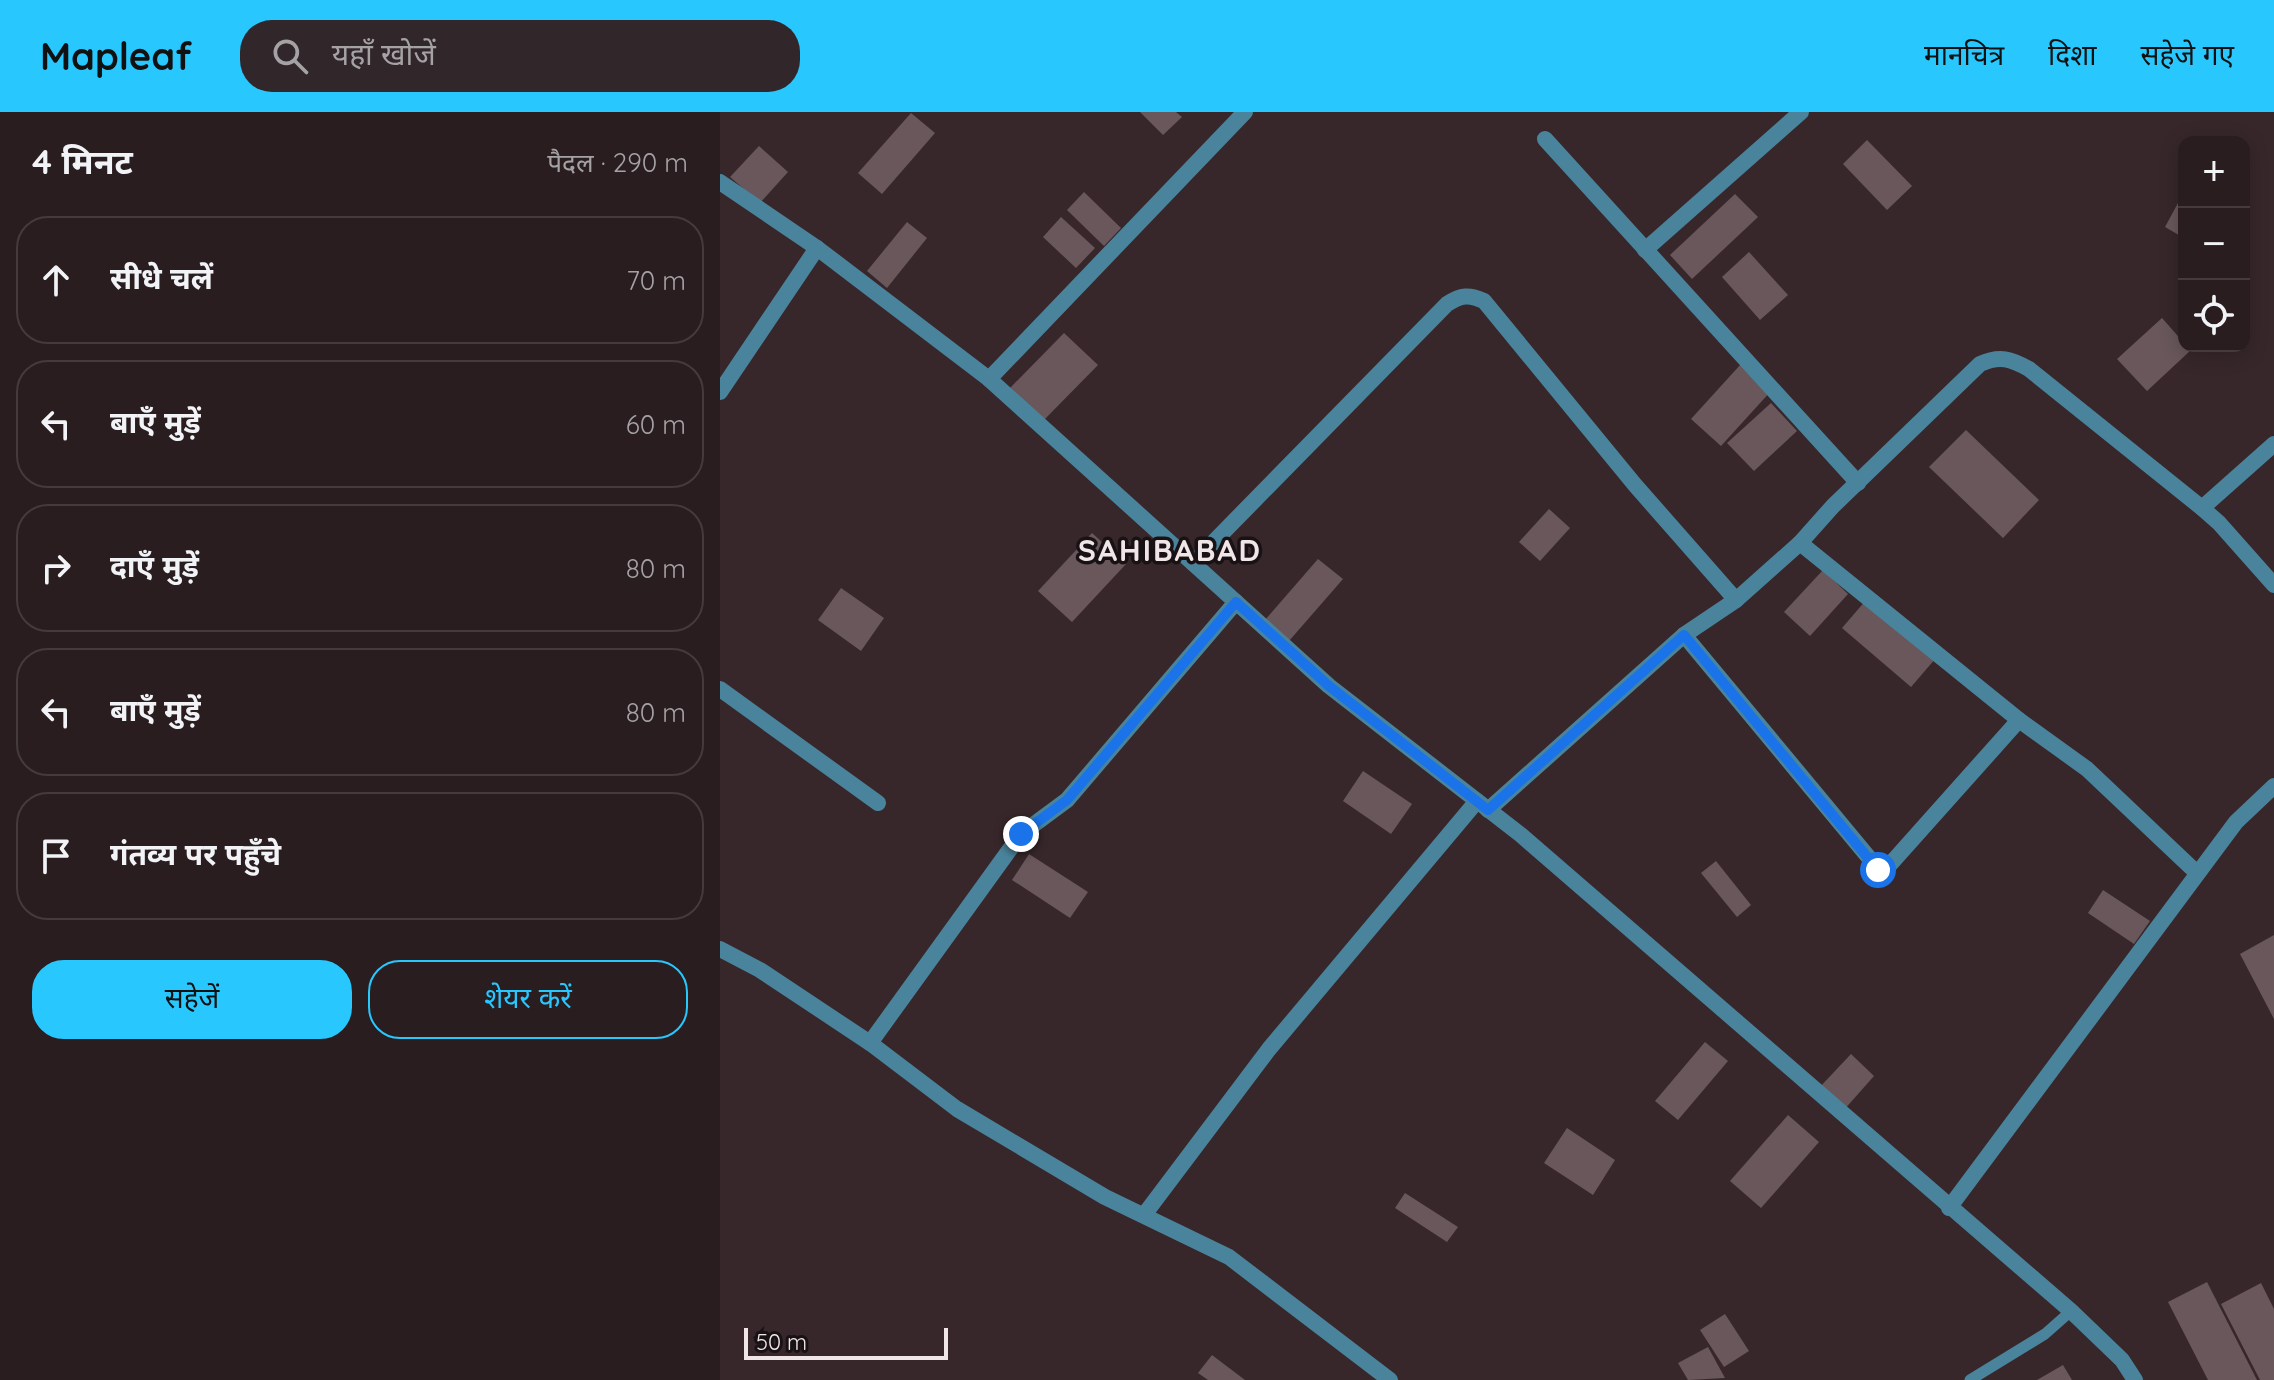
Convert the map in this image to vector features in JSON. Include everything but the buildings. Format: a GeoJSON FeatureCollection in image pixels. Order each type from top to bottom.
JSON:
{"type":"FeatureCollection","features":[{"type":"Feature","properties":{"kind":"street"},"geometry":{"type":"LineString","coordinates":[[989,379],[1245,112]]}},
{"type":"Feature","properties":{"kind":"street"},"geometry":{"type":"LineString","coordinates":[[1645,250],[1801,112]]}},
{"type":"Feature","properties":{"kind":"street"},"geometry":{"type":"LineString","coordinates":[[1545,139],[1858,483]]}},
{"type":"Feature","properties":{"kind":"street"},"geometry":{"type":"LineString","coordinates":[[720,182],[817,248],[989,379],[1329,686],[1521,835],[2071,1311],[2122,1360],[2135,1380]]}},
{"type":"Feature","properties":{"kind":"street"},"geometry":{"type":"LineString","coordinates":[[720,392],[817,248]]}},
{"type":"Feature","properties":{"kind":"street"},"geometry":{"type":"LineString","coordinates":[[1193,563],[1447,304],[1459,296],[1471,295],[1484,301],[1635,485],[1736,600]]}},
{"type":"Feature","properties":{"kind":"street"},"geometry":{"type":"LineString","coordinates":[[1144,1215],[1269,1049],[1482,806],[1684,635],[1736,600],[1800,543],[1980,364],[2002,357],[2029,369],[2202,508],[2274,585]]}},
{"type":"Feature","properties":{"kind":"street"},"geometry":{"type":"LineString","coordinates":[[2202,508],[2274,444]]}},
{"type":"Feature","properties":{"kind":"street"},"geometry":{"type":"LineString","coordinates":[[1800,543],[2019,720],[2087,769],[2197,873]]}},
{"type":"Feature","properties":{"kind":"street"},"geometry":{"type":"LineString","coordinates":[[870,1043],[1021,834],[1067,800],[1236,602]]}},
{"type":"Feature","properties":{"kind":"street"},"geometry":{"type":"LineString","coordinates":[[1684,635],[1880,871],[1886,869],[2019,720]]}},
{"type":"Feature","properties":{"kind":"street"},"geometry":{"type":"LineString","coordinates":[[720,689],[878,803]]}},
{"type":"Feature","properties":{"kind":"street"},"geometry":{"type":"LineString","coordinates":[[1949,1208],[2236,822],[2274,786]]}},
{"type":"Feature","properties":{"kind":"street"},"geometry":{"type":"LineString","coordinates":[[720,949],[760,970],[870,1043],[957,1109],[1105,1197],[1229,1257],[1390,1380]]}},
{"type":"Feature","properties":{"kind":"lane"},"geometry":{"type":"LineString","coordinates":[[1970,1380],[2045,1334],[2071,1311]]}},
{"type":"Feature","properties":{"kind":"district","name":"SAHIBABAD"},"geometry":{"type":"Point","coordinates":[1170,551]}},
{"type":"Feature","properties":{"kind":"route"},"geometry":{"type":"LineString","coordinates":[[1021,834],[1067,800],[1236,602],[1329,686],[1488,810],[1684,635],[1878,870]]}}]}
